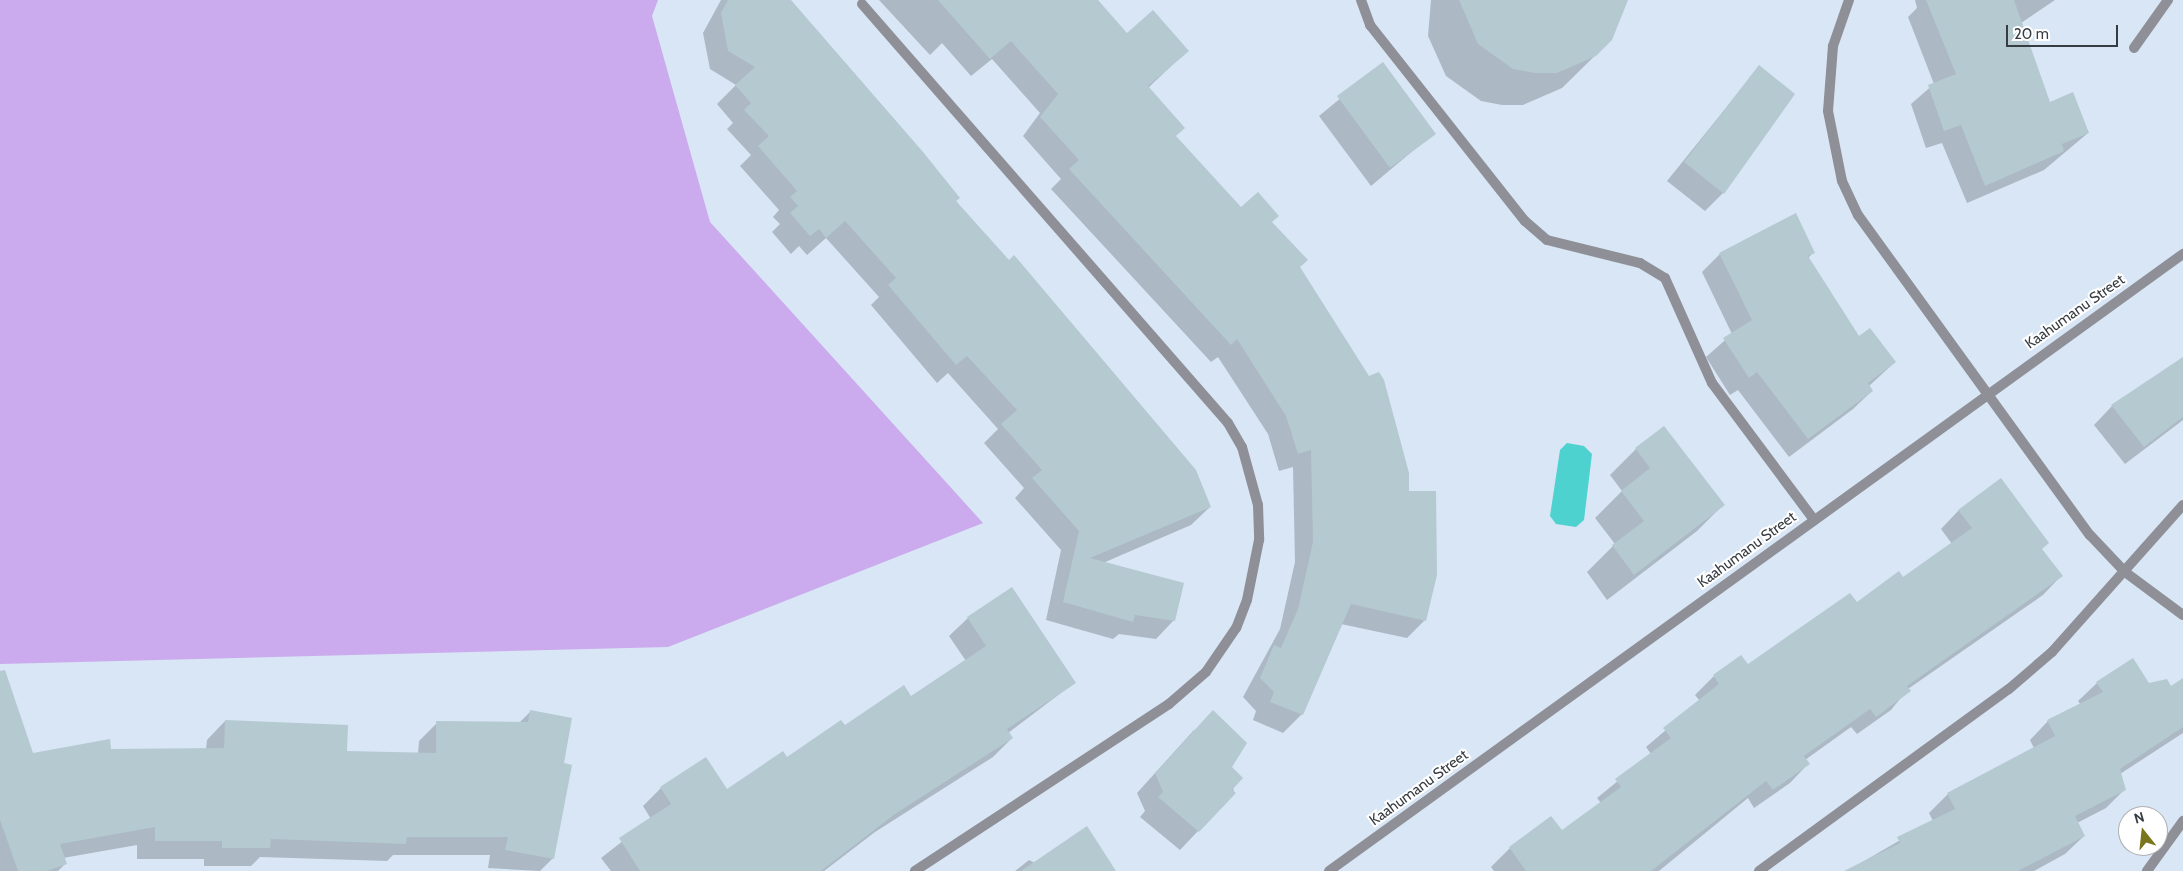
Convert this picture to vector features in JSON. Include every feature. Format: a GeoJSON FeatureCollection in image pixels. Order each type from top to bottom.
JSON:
{"type":"FeatureCollection","features":[{"type":"Feature","properties":{"kind":"street"},"geometry":{"type":"LineString","coordinates":[[1361,0],[1370,25],[1525,221],[1547,240],[1640,263],[1665,278],[1712,383],[1814,520]]}},
{"type":"Feature","properties":{"kind":"street"},"geometry":{"type":"LineString","coordinates":[[1849,0],[1835,36],[1828,78],[1832,144],[1842,181],[1872,242],[2090,535],[2125,572],[2183,615]]}},
{"type":"Feature","properties":{"kind":"street"},"geometry":{"type":"LineString","coordinates":[[2134,48],[2168,0]]}},
{"type":"Feature","properties":{"kind":"street"},"geometry":{"type":"LineString","coordinates":[[862,4],[1228,423],[1242,447],[1258,505],[1259,540],[1247,600],[1236,628],[1206,672],[1169,704],[915,871]]}},
{"type":"Feature","properties":{"kind":"street","name":"Kaahumanu Street"},"geometry":{"type":"LineString","coordinates":[[1329,871],[1986,394],[2183,254]]}},
{"type":"Feature","properties":{"kind":"street"},"geometry":{"type":"LineString","coordinates":[[1759,871],[2009,689],[2052,652],[2183,505]]}},
{"type":"Feature","properties":{"kind":"street"},"geometry":{"type":"LineString","coordinates":[[2147,871],[2183,822]]}},
{"type":"Feature","properties":{"kind":"shaded area"},"geometry":{"type":"Polygon","coordinates":[[[0,0],[658,0],[652,16],[710,222],[983,523],[668,647],[0,664],[0,0]]]}},
{"type":"Feature","properties":{"kind":"shaded area"},"geometry":{"type":"Polygon","coordinates":[[[1567,443],[1584,446],[1592,454],[1584,520],[1576,527],[1556,524],[1550,516],[1560,450],[1567,443]]]}},
{"type":"Feature","properties":{"kind":"building"},"geometry":{"type":"Polygon","coordinates":[[[728,0],[791,0],[923,152],[960,198],[956,201],[1009,260],[1014,255],[1196,470],[1211,507],[1090,558],[1184,583],[1175,621],[1135,615],[1133,622],[1063,602],[1079,531],[1032,478],[1042,470],[1001,424],[1017,410],[967,356],[956,365],[888,285],[896,278],[845,221],[826,238],[819,229],[810,236],[790,213],[798,206],[790,197],[797,191],[758,146],[769,136],[744,110],[751,103],[735,85],[755,67],[728,51],[721,13],[728,0]]]}},
{"type":"Feature","properties":{"kind":"building"},"geometry":{"type":"Polygon","coordinates":[[[938,0],[1098,0],[1127,33],[1153,10],[1189,51],[1148,86],[1185,128],[1176,136],[1241,207],[1258,192],[1279,216],[1272,222],[1308,260],[1300,267],[1369,376],[1379,372],[1384,380],[1409,473],[1409,491],[1436,491],[1437,575],[1426,621],[1351,604],[1303,715],[1270,702],[1274,692],[1260,678],[1274,645],[1281,648],[1298,609],[1313,542],[1311,450],[1298,454],[1286,416],[1237,339],[1231,345],[1069,169],[1079,160],[1040,117],[1058,94],[1011,41],[990,59],[938,0]]]}},
{"type":"Feature","properties":{"kind":"building"},"geometry":{"type":"Polygon","coordinates":[[[1459,0],[1628,0],[1612,40],[1596,56],[1557,73],[1535,73],[1513,69],[1478,44],[1459,0]]]}},
{"type":"Feature","properties":{"kind":"building"},"geometry":{"type":"Polygon","coordinates":[[[1926,0],[2014,0],[2050,102],[2073,92],[2089,133],[2062,144],[2064,151],[1985,186],[1961,125],[1944,131],[1928,85],[1956,74],[1926,0]]]}},
{"type":"Feature","properties":{"kind":"building"},"geometry":{"type":"Polygon","coordinates":[[[1383,62],[1436,134],[1390,168],[1337,96],[1383,62]]]}},
{"type":"Feature","properties":{"kind":"building"},"geometry":{"type":"Polygon","coordinates":[[[1759,65],[1795,94],[1724,194],[1684,162],[1759,65]]]}},
{"type":"Feature","properties":{"kind":"building"},"geometry":{"type":"Polygon","coordinates":[[[1796,213],[1815,253],[1808,256],[1859,336],[1870,328],[1896,362],[1868,383],[1873,391],[1808,439],[1757,372],[1749,378],[1723,338],[1752,320],[1719,253],[1796,213]]]}},
{"type":"Feature","properties":{"kind":"building"},"geometry":{"type":"Polygon","coordinates":[[[2183,357],[2183,417],[2144,447],[2111,405],[2183,357]]]}},
{"type":"Feature","properties":{"kind":"building"},"geometry":{"type":"Polygon","coordinates":[[[1664,426],[1725,505],[1634,575],[1612,545],[1644,521],[1621,491],[1650,468],[1635,448],[1664,426]]]}},
{"type":"Feature","properties":{"kind":"building"},"geometry":{"type":"Polygon","coordinates":[[[2001,478],[2049,543],[2042,549],[2063,576],[1907,686],[1911,691],[1876,717],[1870,709],[1804,756],[1810,764],[1773,790],[1766,781],[1651,871],[1526,871],[1509,847],[1551,816],[1562,830],[1621,787],[1615,779],[1671,738],[1663,728],[1719,684],[1713,675],[1741,655],[1748,664],[1850,593],[1857,602],[1899,571],[1903,577],[1972,528],[1958,510],[2001,478]]]}},
{"type":"Feature","properties":{"kind":"building"},"geometry":{"type":"Polygon","coordinates":[[[1012,587],[1076,683],[1007,729],[1013,738],[895,814],[821,871],[640,871],[619,838],[671,804],[660,787],[706,757],[727,789],[783,751],[787,757],[841,720],[845,725],[904,685],[911,696],[986,646],[967,617],[1012,587]]]}},
{"type":"Feature","properties":{"kind":"building"},"geometry":{"type":"Polygon","coordinates":[[[2133,658],[2149,683],[2167,679],[2171,686],[2183,678],[2183,727],[2120,769],[2126,790],[2075,816],[2085,836],[2018,871],[1844,871],[1900,843],[1897,837],[1955,809],[1947,793],[2055,736],[2047,720],[2103,692],[2096,682],[2133,658]]]}},
{"type":"Feature","properties":{"kind":"building"},"geometry":{"type":"Polygon","coordinates":[[[5,670],[33,753],[110,739],[111,749],[224,748],[225,720],[348,725],[347,751],[436,753],[436,721],[528,722],[530,710],[572,718],[564,763],[572,765],[554,859],[505,850],[508,837],[407,837],[406,844],[271,839],[270,848],[222,848],[222,841],[155,841],[155,827],[60,844],[67,864],[47,871],[18,871],[0,820],[0,671],[5,670]]]}},
{"type":"Feature","properties":{"kind":"building"},"geometry":{"type":"Polygon","coordinates":[[[1213,710],[1247,743],[1232,767],[1243,778],[1232,790],[1236,793],[1199,832],[1158,797],[1163,792],[1155,773],[1213,710]]]}},
{"type":"Feature","properties":{"kind":"building"},"geometry":{"type":"Polygon","coordinates":[[[1087,826],[1116,871],[1021,871],[1087,826]]]}}]}
